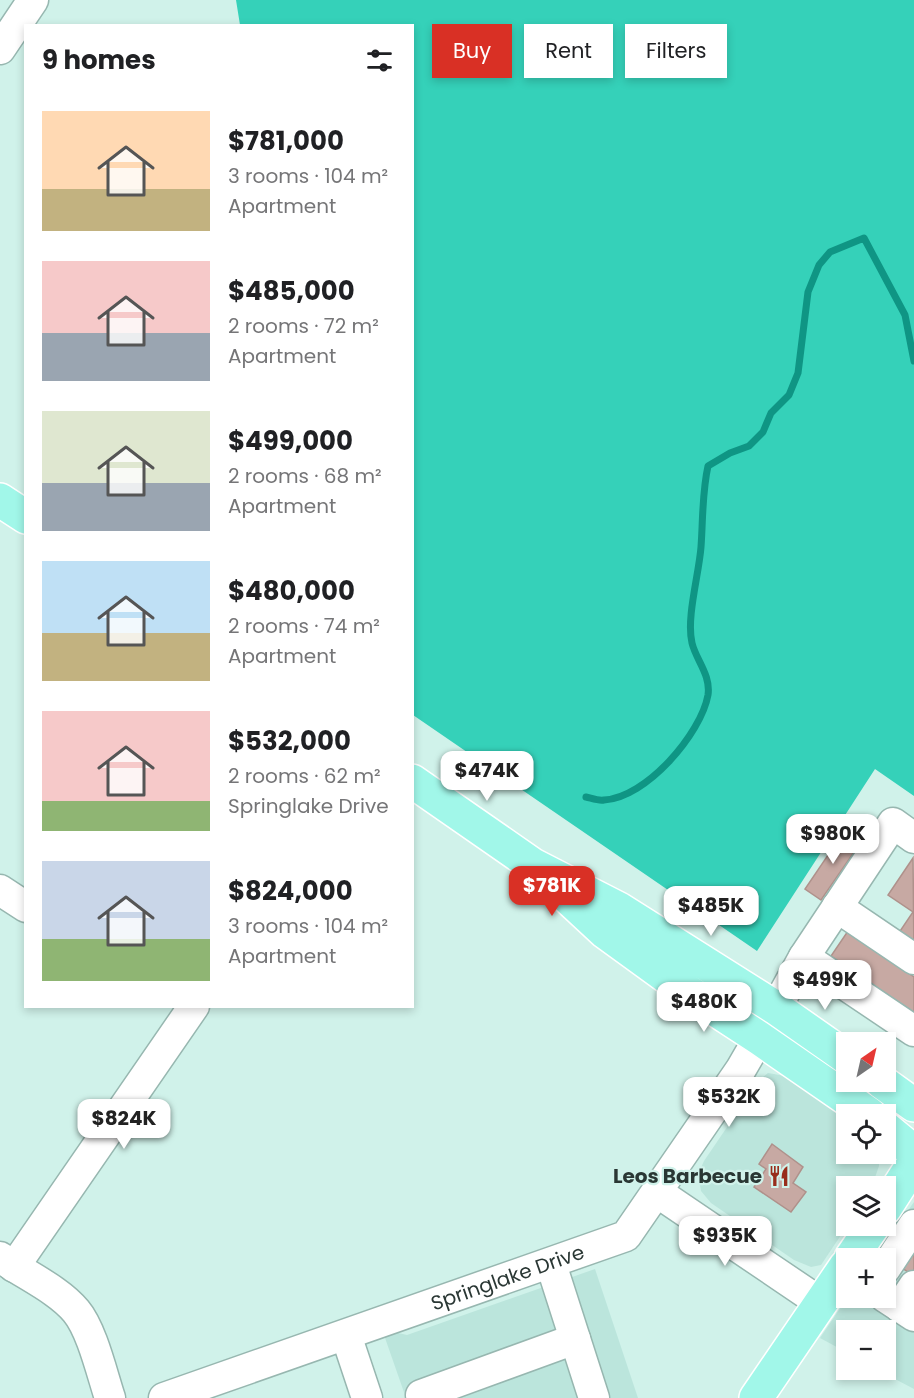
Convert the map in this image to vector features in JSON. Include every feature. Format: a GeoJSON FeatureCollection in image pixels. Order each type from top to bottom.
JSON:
{"type":"FeatureCollection","features":[{"type":"Feature","properties":{"kind":"main road"},"geometry":{"type":"LineString","coordinates":[[0,500],[24,516]]}},
{"type":"Feature","properties":{"kind":"main road"},"geometry":{"type":"LineString","coordinates":[[414,783],[533,865],[619,909],[776,1008],[836,1050]]}},
{"type":"Feature","properties":{"kind":"main road"},"geometry":{"type":"LineString","coordinates":[[533,865],[605,932],[678,985],[855,1104]]}},
{"type":"Feature","properties":{"kind":"main road"},"geometry":{"type":"LineString","coordinates":[[759,1038],[776,1008]]}},
{"type":"Feature","properties":{"kind":"main road"},"geometry":{"type":"LineString","coordinates":[[896,1092],[914,1105]]}},
{"type":"Feature","properties":{"kind":"main road"},"geometry":{"type":"LineString","coordinates":[[896,1137],[914,1152]]}},
{"type":"Feature","properties":{"kind":"main road"},"geometry":{"type":"LineString","coordinates":[[896,1191],[914,1163]]}},
{"type":"Feature","properties":{"kind":"main road"},"geometry":{"type":"LineString","coordinates":[[756,1398],[836,1282]]}},
{"type":"Feature","properties":{"kind":"street"},"geometry":{"type":"LineString","coordinates":[[0,49],[33,0]]}},
{"type":"Feature","properties":{"kind":"street"},"geometry":{"type":"LineString","coordinates":[[776,1008],[804,957],[893,823],[914,838]]}},
{"type":"Feature","properties":{"kind":"street"},"geometry":{"type":"LineString","coordinates":[[0,890],[24,906]]}},
{"type":"Feature","properties":{"kind":"street"},"geometry":{"type":"LineString","coordinates":[[837,907],[914,959]]}},
{"type":"Feature","properties":{"kind":"street"},"geometry":{"type":"LineString","coordinates":[[804,957],[914,1031]]}},
{"type":"Feature","properties":{"kind":"street"},"geometry":{"type":"LineString","coordinates":[[110,1398],[89,1335],[77,1312],[56,1294],[7,1262],[183,1010]]}},
{"type":"Feature","properties":{"kind":"street","name":"Springlake Drive"},"geometry":{"type":"LineString","coordinates":[[164,1398],[626,1236],[741,1069],[759,1038]]}},
{"type":"Feature","properties":{"kind":"street"},"geometry":{"type":"LineString","coordinates":[[657,1192],[821,1303]]}},
{"type":"Feature","properties":{"kind":"street"},"geometry":{"type":"LineString","coordinates":[[896,1252],[914,1225]]}},
{"type":"Feature","properties":{"kind":"street"},"geometry":{"type":"LineString","coordinates":[[551,1263],[594,1398]]}},
{"type":"Feature","properties":{"kind":"street"},"geometry":{"type":"LineString","coordinates":[[346,1335],[367,1398]]}},
{"type":"Feature","properties":{"kind":"street"},"geometry":{"type":"LineString","coordinates":[[421,1395],[575,1339]]}},
{"type":"Feature","properties":{"kind":"shaded area"},"geometry":{"type":"Polygon","coordinates":[[[768,1073],[785,1076],[836,1112],[836,1164],[879,1164],[876,1176],[836,1176],[836,1236],[840,1236],[821,1265],[811,1267],[794,1260],[711,1203],[701,1191],[698,1174],[704,1161],[759,1080],[768,1073]]]}},
{"type":"Feature","properties":{"kind":"shaded area"},"geometry":{"type":"Polygon","coordinates":[[[914,1202],[914,1389],[896,1380],[896,1320],[836,1320],[836,1347],[820,1338],[840,1308],[896,1308],[896,1248],[881,1248],[890,1236],[896,1236],[896,1227],[914,1202]]]}},
{"type":"Feature","properties":{"kind":"shaded area"},"geometry":{"type":"Polygon","coordinates":[[[595,1269],[638,1398],[406,1398],[384,1335],[394,1332],[407,1335],[595,1269]]]}},
{"type":"Feature","properties":{"kind":"green space"},"geometry":{"type":"Polygon","coordinates":[[[236,0],[914,0],[914,796],[875,769],[757,951],[414,716],[414,24],[240,24],[236,0]]]}},
{"type":"Feature","properties":{"kind":"building"},"geometry":{"type":"Polygon","coordinates":[[[845,830],[861,842],[821,900],[805,889],[845,830]]]}},
{"type":"Feature","properties":{"kind":"building"},"geometry":{"type":"Polygon","coordinates":[[[913,858],[914,956],[904,970],[914,977],[914,1013],[831,956],[848,931],[884,955],[913,912],[888,895],[913,858]]]}},
{"type":"Feature","properties":{"kind":"building","name":"Leos Barbecue"},"geometry":{"type":"Polygon","coordinates":[[[772,1144],[803,1167],[793,1183],[806,1192],[791,1212],[754,1187],[766,1169],[759,1164],[772,1144]]]}},
{"type":"Feature","properties":{"kind":"building"},"geometry":{"type":"Polygon","coordinates":[[[914,1245],[914,1276],[899,1266],[914,1245]]]}},
{"type":"Feature","properties":{"kind":"waterway"},"geometry":{"type":"LineString","coordinates":[[586,797],[597,800],[620,797],[654,776],[683,745],[703,711],[708,688],[705,674],[692,643],[691,621],[700,558],[708,466],[730,453],[749,446],[763,432],[771,413],[789,395],[798,373],[808,292],[819,265],[830,252],[864,238],[905,315],[914,361]]}},
{"type":"Feature","properties":{"kind":"place","name":"Leos Barbecue"},"geometry":{"type":"Point","coordinates":[779,1176]}}]}
